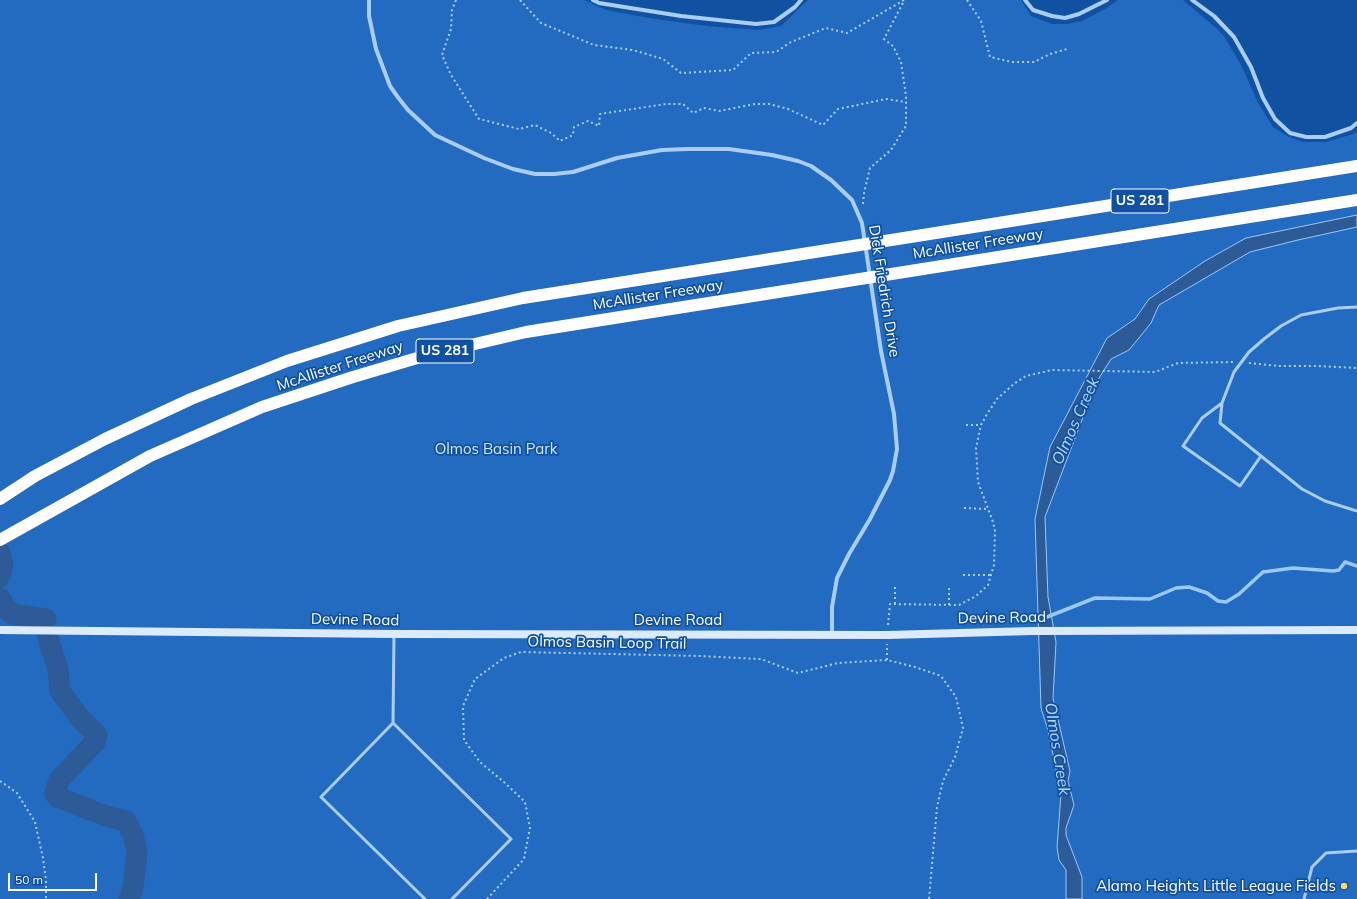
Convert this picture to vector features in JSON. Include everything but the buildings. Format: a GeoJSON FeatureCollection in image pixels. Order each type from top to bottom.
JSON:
{"type":"FeatureCollection","features":[{"type":"Feature","properties":{"kind":"highway","name":"McAllister Freeway"},"geometry":{"type":"LineString","coordinates":[[0,499],[35,476],[105,439],[192,399],[287,361],[398,326],[523,298],[923,236],[1357,166]]}},
{"type":"Feature","properties":{"kind":"highway","name":"McAllister Freeway"},"geometry":{"type":"LineString","coordinates":[[0,540],[150,456],[262,407],[417,358],[526,332],[1357,200]]}},
{"type":"Feature","properties":{"kind":"street","name":"Dick Friedrich Drive"},"geometry":{"type":"LineString","coordinates":[[369,0],[369,16],[376,49],[390,86],[396,96],[408,110],[435,135],[484,158],[513,169],[535,174],[554,174],[573,172],[617,158],[662,150],[688,148],[729,149],[772,155],[798,161],[811,166],[831,180],[852,200],[862,223],[881,351],[894,414],[897,449],[890,480],[837,578],[832,607],[832,634]]}},
{"type":"Feature","properties":{"kind":"street"},"geometry":{"type":"LineString","coordinates":[[593,0],[599,3],[681,16],[756,24],[774,22],[795,7],[801,0]]}},
{"type":"Feature","properties":{"kind":"street"},"geometry":{"type":"LineString","coordinates":[[1025,0],[1033,10],[1052,16],[1065,18],[1079,14],[1107,0]]}},
{"type":"Feature","properties":{"kind":"street"},"geometry":{"type":"LineString","coordinates":[[1192,0],[1214,16],[1234,38],[1251,67],[1262,98],[1275,118],[1290,133],[1306,137],[1325,137],[1351,128],[1357,123]]}},
{"type":"Feature","properties":{"kind":"street","name":"Devine Road"},"geometry":{"type":"LineString","coordinates":[[0,630],[394,634],[888,635],[1032,631],[1357,630]]}},
{"type":"Feature","properties":{"kind":"lane"},"geometry":{"type":"LineString","coordinates":[[1357,307],[1338,308],[1301,315],[1281,326],[1249,352],[1234,372],[1222,403],[1220,422],[1302,489],[1325,501],[1357,511]]}},
{"type":"Feature","properties":{"kind":"lane"},"geometry":{"type":"LineString","coordinates":[[1222,403],[1202,418],[1183,446],[1240,486],[1261,456]]}},
{"type":"Feature","properties":{"kind":"lane"},"geometry":{"type":"LineString","coordinates":[[394,634],[393,723],[321,797],[425,899]]}},
{"type":"Feature","properties":{"kind":"lane"},"geometry":{"type":"LineString","coordinates":[[393,723],[511,839],[452,899]]}},
{"type":"Feature","properties":{"kind":"lane"},"geometry":{"type":"LineString","coordinates":[[1304,899],[1312,867],[1326,853],[1357,851]]}},
{"type":"Feature","properties":{"kind":"path"},"geometry":{"type":"LineString","coordinates":[[456,0],[452,10],[451,29],[442,55],[452,75],[479,118],[519,129],[535,125],[551,133],[560,141],[573,135],[574,127],[588,121],[599,126],[600,114],[666,104],[683,104],[693,113],[704,108],[719,111],[755,104],[769,104],[788,109],[823,125],[838,109],[886,99],[906,102]]}},
{"type":"Feature","properties":{"kind":"path"},"geometry":{"type":"LineString","coordinates":[[520,0],[541,23],[594,45],[633,50],[663,59],[681,73],[733,70],[751,53],[776,52],[791,42],[826,28],[847,33],[905,0]]}},
{"type":"Feature","properties":{"kind":"path"},"geometry":{"type":"LineString","coordinates":[[862,223],[864,193],[870,168],[891,150],[906,126],[906,102],[901,62],[893,46],[884,39],[905,0]]}},
{"type":"Feature","properties":{"kind":"path"},"geometry":{"type":"LineString","coordinates":[[967,0],[981,21],[990,57],[1012,62],[1034,62],[1050,54],[1067,49]]}},
{"type":"Feature","properties":{"kind":"path"},"geometry":{"type":"LineString","coordinates":[[887,660],[890,604],[959,605],[976,596],[988,585],[994,566],[995,531],[978,482],[976,448],[981,425],[997,399],[1015,383],[1026,376],[1052,370],[1071,369],[1129,372]]}},
{"type":"Feature","properties":{"kind":"path"},"geometry":{"type":"LineString","coordinates":[[966,425],[981,425]]}},
{"type":"Feature","properties":{"kind":"path"},"geometry":{"type":"LineString","coordinates":[[964,508],[987,509]]}},
{"type":"Feature","properties":{"kind":"path"},"geometry":{"type":"LineString","coordinates":[[963,575],[991,574]]}},
{"type":"Feature","properties":{"kind":"path"},"geometry":{"type":"LineString","coordinates":[[895,604],[896,587]]}},
{"type":"Feature","properties":{"kind":"path"},"geometry":{"type":"LineString","coordinates":[[949,588],[949,605]]}},
{"type":"Feature","properties":{"kind":"path","name":"Olmos Basin Loop Trail"},"geometry":{"type":"LineString","coordinates":[[487,899],[524,859],[530,828],[525,802],[480,762],[464,740],[463,706],[475,679],[504,658],[521,652],[753,658],[761,659],[798,673],[838,663],[887,660],[915,667],[941,676],[956,697],[963,728],[954,757],[943,781],[937,807],[929,899]]}},
{"type":"Feature","properties":{"kind":"path"},"geometry":{"type":"LineString","coordinates":[[0,781],[17,793],[35,822],[43,858],[46,880],[46,899]]}},
{"type":"Feature","properties":{"kind":"green space","name":"Olmos Basin Park"},"geometry":{"type":"Polygon","coordinates":[[[0,0],[584,0],[606,10],[649,18],[706,26],[758,30],[781,26],[808,0],[1021,0],[1031,16],[1052,24],[1067,24],[1082,21],[1107,8],[1118,0],[1183,0],[1224,36],[1242,67],[1258,103],[1273,127],[1289,137],[1303,142],[1326,142],[1357,132],[1357,899],[0,899],[0,0]]]}},
{"type":"Feature","properties":{"kind":"water","name":"Olmos Creek"},"geometry":{"type":"Polygon","coordinates":[[[1357,215],[1357,227],[1250,252],[1159,305],[1151,323],[1143,333],[1129,350],[1111,359],[1096,383],[1045,517],[1048,597],[1056,642],[1053,698],[1070,771],[1068,781],[1074,805],[1066,828],[1066,835],[1082,877],[1082,899],[1066,899],[1066,870],[1059,860],[1057,847],[1061,794],[1048,730],[1041,708],[1035,519],[1050,447],[1107,338],[1135,319],[1149,299],[1205,261],[1246,238],[1357,215]]]}},
{"type":"Feature","properties":{"kind":"waterway"},"geometry":{"type":"LineString","coordinates":[[0,553],[3,565],[0,577]]}},
{"type":"Feature","properties":{"kind":"waterway"},"geometry":{"type":"LineString","coordinates":[[1047,617],[1095,598],[1150,599],[1176,588],[1189,587],[1207,593],[1218,601],[1226,602],[1239,594],[1263,572],[1293,568],[1333,571],[1339,570],[1345,562],[1357,566]]}},
{"type":"Feature","properties":{"kind":"waterway"},"geometry":{"type":"LineString","coordinates":[[0,598],[12,614],[46,619]]}},
{"type":"Feature","properties":{"kind":"waterway"},"geometry":{"type":"LineString","coordinates":[[48,638],[58,670],[60,691],[80,718],[97,735],[95,742],[59,780],[55,794],[59,798],[103,815],[126,821],[133,835],[137,852],[133,887],[129,899]]}},
{"type":"Feature","properties":{"kind":"place","name":"Alamo Heights Little League Fields"},"geometry":{"type":"Point","coordinates":[1344,886]}}]}
